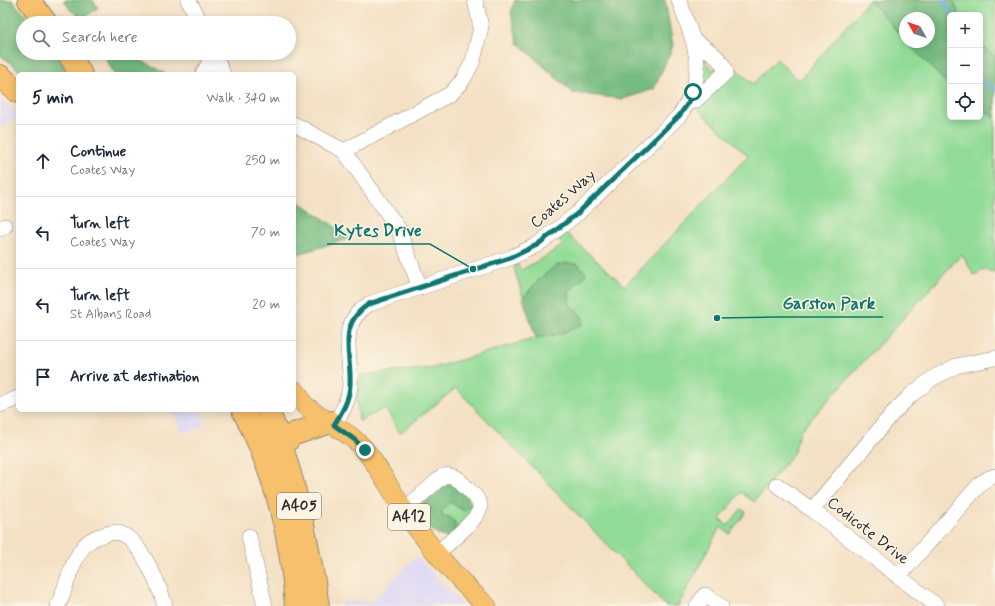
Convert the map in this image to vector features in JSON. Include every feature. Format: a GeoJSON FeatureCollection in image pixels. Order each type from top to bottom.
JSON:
{"type":"FeatureCollection","features":[{"type":"Feature","properties":{"kind":"highway"},"geometry":{"type":"LineString","coordinates":[[28,0],[41,16]]}},
{"type":"Feature","properties":{"kind":"highway"},"geometry":{"type":"LineString","coordinates":[[72,60],[80,72]]}},
{"type":"Feature","properties":{"kind":"highway"},"geometry":{"type":"LineString","coordinates":[[0,76],[16,90]]}},
{"type":"Feature","properties":{"kind":"highway","name":"A405"},"geometry":{"type":"LineString","coordinates":[[243,412],[268,470],[282,515],[289,547],[296,606]]}},
{"type":"Feature","properties":{"kind":"highway"},"geometry":{"type":"LineString","coordinates":[[258,412],[261,425],[258,444]]}},
{"type":"Feature","properties":{"kind":"highway","name":"A405"},"geometry":{"type":"LineString","coordinates":[[269,412],[283,448],[293,480],[302,518],[318,606]]}},
{"type":"Feature","properties":{"kind":"highway"},"geometry":{"type":"LineString","coordinates":[[283,448],[290,437],[294,434],[332,424]]}},
{"type":"Feature","properties":{"kind":"main road","name":"A412"},"geometry":{"type":"LineString","coordinates":[[296,391],[298,392],[299,406],[332,424],[355,440],[365,450],[404,510],[436,554],[472,593],[487,606]]}},
{"type":"Feature","properties":{"kind":"street"},"geometry":{"type":"LineString","coordinates":[[188,0],[197,16]]}},
{"type":"Feature","properties":{"kind":"street"},"geometry":{"type":"LineString","coordinates":[[344,151],[450,94],[463,80],[473,62],[481,27],[476,0]]}},
{"type":"Feature","properties":{"kind":"street","name":"Coates Way"},"geometry":{"type":"LineString","coordinates":[[332,424],[349,396],[350,384],[347,338],[348,330],[358,313],[369,304],[510,258],[537,245],[578,213],[679,116],[689,102],[698,71],[693,40],[679,0]]}},
{"type":"Feature","properties":{"kind":"street"},"geometry":{"type":"LineString","coordinates":[[689,102],[695,101],[726,72],[723,64],[706,47],[693,40]]}},
{"type":"Feature","properties":{"kind":"street"},"geometry":{"type":"LineString","coordinates":[[205,72],[211,60]]}},
{"type":"Feature","properties":{"kind":"street"},"geometry":{"type":"LineString","coordinates":[[217,60],[222,72]]}},
{"type":"Feature","properties":{"kind":"street"},"geometry":{"type":"LineString","coordinates":[[296,125],[344,151],[398,228],[420,288]]}},
{"type":"Feature","properties":{"kind":"street"},"geometry":{"type":"LineString","coordinates":[[812,510],[911,395],[933,378],[956,366],[995,358]]}},
{"type":"Feature","properties":{"kind":"street"},"geometry":{"type":"LineString","coordinates":[[0,405],[16,399]]}},
{"type":"Feature","properties":{"kind":"street"},"geometry":{"type":"LineString","coordinates":[[404,510],[443,476],[450,475],[456,477],[478,499],[480,507],[478,513],[470,523],[436,554]]}},
{"type":"Feature","properties":{"kind":"street"},"geometry":{"type":"LineString","coordinates":[[898,577],[981,483],[995,476]]}},
{"type":"Feature","properties":{"kind":"street","name":"Codicote Drive"},"geometry":{"type":"LineString","coordinates":[[777,485],[937,606]]}},
{"type":"Feature","properties":{"kind":"street"},"geometry":{"type":"LineString","coordinates":[[58,606],[79,554],[86,543],[98,536],[111,533],[120,533],[138,550],[152,571],[165,606]]}},
{"type":"Feature","properties":{"kind":"street"},"geometry":{"type":"LineString","coordinates":[[249,536],[265,606]]}},
{"type":"Feature","properties":{"kind":"street"},"geometry":{"type":"LineString","coordinates":[[697,606],[705,594],[721,606]]}},
{"type":"Feature","properties":{"kind":"shaded area"},"geometry":{"type":"Polygon","coordinates":[[[0,100],[16,112],[16,118],[0,128],[0,100]]]}},
{"type":"Feature","properties":{"kind":"shaded area"},"geometry":{"type":"Polygon","coordinates":[[[173,412],[201,412],[204,426],[183,433],[173,412]]]}},
{"type":"Feature","properties":{"kind":"shaded area"},"geometry":{"type":"Polygon","coordinates":[[[416,556],[464,606],[342,606],[342,601],[371,603],[416,556]]]}},
{"type":"Feature","properties":{"kind":"green space"},"geometry":{"type":"Polygon","coordinates":[[[0,0],[12,0],[26,16],[16,16],[16,60],[61,60],[67,72],[20,72],[0,55],[0,0]]]}},
{"type":"Feature","properties":{"kind":"green space"},"geometry":{"type":"Polygon","coordinates":[[[64,0],[93,0],[98,8],[86,16],[80,16],[70,10],[64,0]]]}},
{"type":"Feature","properties":{"kind":"green space"},"geometry":{"type":"Polygon","coordinates":[[[515,0],[665,0],[673,46],[654,89],[623,99],[573,93],[518,43],[511,13],[515,0]]]}},
{"type":"Feature","properties":{"kind":"green space"},"geometry":{"type":"Polygon","coordinates":[[[869,0],[995,0],[995,272],[984,270],[974,275],[962,254],[801,430],[793,454],[754,502],[741,492],[720,519],[728,526],[741,509],[746,512],[730,534],[720,527],[678,606],[666,606],[456,388],[400,433],[385,408],[359,421],[357,402],[360,375],[433,368],[536,338],[514,268],[517,263],[521,270],[563,245],[558,239],[566,233],[625,286],[748,156],[698,109],[737,70],[753,84],[777,59],[799,81],[869,0]]]}},
{"type":"Feature","properties":{"kind":"green space"},"geometry":{"type":"Polygon","coordinates":[[[869,0],[954,0],[958,12],[947,12],[947,84],[913,48],[935,48],[935,12],[899,12],[899,33],[869,0]]]}},
{"type":"Feature","properties":{"kind":"green space"},"geometry":{"type":"Polygon","coordinates":[[[983,46],[995,57],[995,118],[983,111],[983,46]]]}},
{"type":"Feature","properties":{"kind":"green space"},"geometry":{"type":"Polygon","coordinates":[[[700,52],[710,56],[705,62],[713,70],[719,65],[721,67],[704,91],[701,81],[700,52]]]}},
{"type":"Feature","properties":{"kind":"green space"},"geometry":{"type":"Polygon","coordinates":[[[107,60],[141,60],[162,72],[113,72],[107,60]]]}},
{"type":"Feature","properties":{"kind":"green space"},"geometry":{"type":"Polygon","coordinates":[[[296,199],[351,238],[296,254],[296,199]]]}},
{"type":"Feature","properties":{"kind":"green space"},"geometry":{"type":"Polygon","coordinates":[[[567,263],[578,264],[587,274],[569,292],[570,305],[582,316],[582,325],[560,334],[536,338],[523,298],[538,280],[557,265],[567,263]]]}},
{"type":"Feature","properties":{"kind":"green space"},"geometry":{"type":"Polygon","coordinates":[[[446,481],[463,490],[472,505],[464,511],[450,502],[442,510],[442,516],[450,517],[455,522],[455,531],[448,538],[437,534],[428,527],[422,518],[418,507],[446,481]]]}},
{"type":"Feature","properties":{"kind":"green space"},"geometry":{"type":"Polygon","coordinates":[[[450,502],[472,505],[474,510],[455,531],[442,516],[442,510],[450,502]]]}},
{"type":"Feature","properties":{"kind":"waterway"},"geometry":{"type":"LineString","coordinates":[[943,0],[950,12]]}},
{"type":"Feature","properties":{"kind":"waterway"},"geometry":{"type":"LineString","coordinates":[[983,81],[995,89]]}},
{"type":"Feature","properties":{"kind":"place","name":"Kytes Drive"},"geometry":{"type":"Point","coordinates":[473,269]}},
{"type":"Feature","properties":{"kind":"place","name":"Garston Park"},"geometry":{"type":"Point","coordinates":[717,318]}},
{"type":"Feature","properties":{"kind":"route"},"geometry":{"type":"LineString","coordinates":[[365,450],[355,440],[334,425],[349,396],[350,384],[347,338],[351,323],[358,313],[369,304],[510,258],[537,245],[578,213],[679,116],[689,102],[693,92]]}}]}
